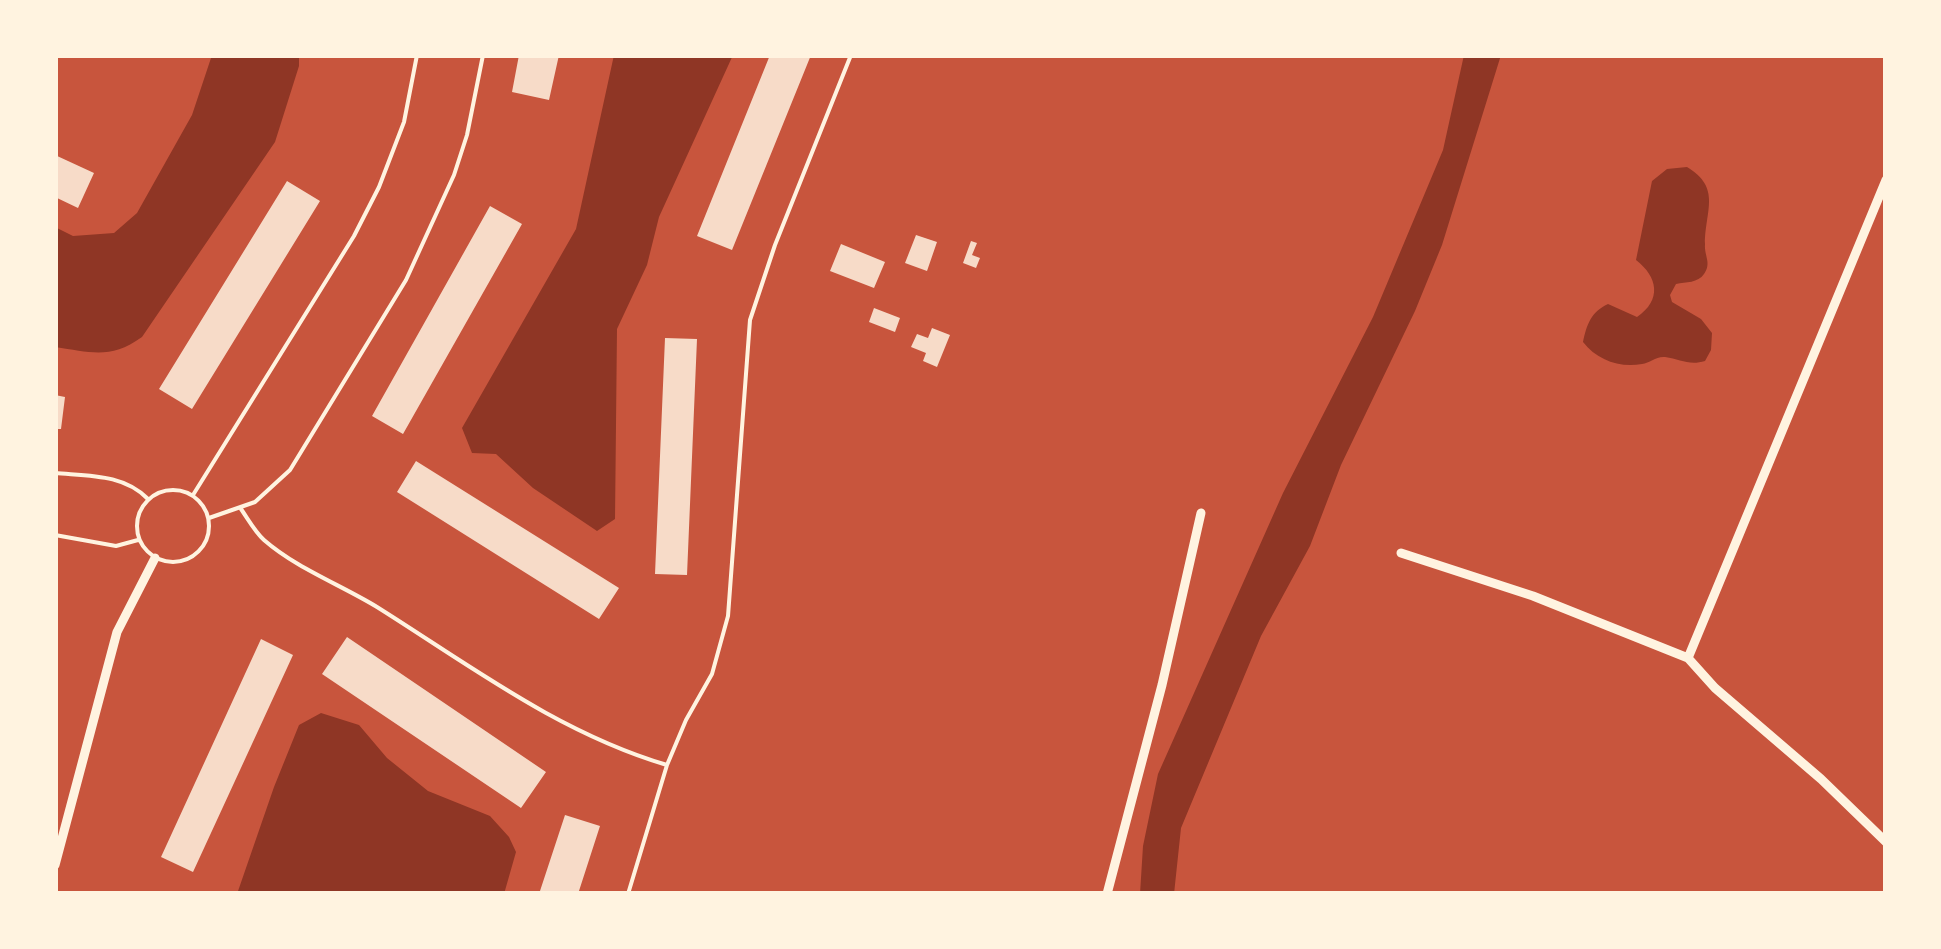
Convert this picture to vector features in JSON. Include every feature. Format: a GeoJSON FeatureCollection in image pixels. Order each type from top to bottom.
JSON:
{"type":"FeatureCollection","features":[{"type":"Feature","properties":{"kind":"street"},"geometry":{"type":"LineString","coordinates":[[1688,658],[1886,180]]}},
{"type":"Feature","properties":{"kind":"street"},"geometry":{"type":"LineString","coordinates":[[1106,894],[1162,685],[1201,513]]}},
{"type":"Feature","properties":{"kind":"street"},"geometry":{"type":"LineString","coordinates":[[1401,553],[1533,596],[1688,658],[1714,688],[1886,842]]}},
{"type":"Feature","properties":{"kind":"street"},"geometry":{"type":"LineString","coordinates":[[55,865],[117,632],[155,558]]}},
{"type":"Feature","properties":{"kind":"lane"},"geometry":{"type":"LineString","coordinates":[[193,496],[354,236],[404,122],[417,55]]}},
{"type":"Feature","properties":{"kind":"lane"},"geometry":{"type":"LineString","coordinates":[[209,518],[241,509],[268,492],[299,459],[406,280],[454,175],[483,55]]}},
{"type":"Feature","properties":{"kind":"lane"},"geometry":{"type":"LineString","coordinates":[[628,894],[667,765],[712,674],[728,616],[750,320],[775,244],[851,55]]}},
{"type":"Feature","properties":{"kind":"lane"},"geometry":{"type":"LineString","coordinates":[[55,473],[134,484],[148,499]]}},
{"type":"Feature","properties":{"kind":"lane"},"geometry":{"type":"LineString","coordinates":[[170,490],[193,496],[204,506],[209,518],[208,537],[198,552],[173,562],[155,558],[140,540],[139,514],[148,499],[170,490]]}},
{"type":"Feature","properties":{"kind":"lane"},"geometry":{"type":"LineString","coordinates":[[241,509],[263,539],[392,616],[478,674],[602,742],[667,765]]}},
{"type":"Feature","properties":{"kind":"lane"},"geometry":{"type":"LineString","coordinates":[[55,535],[116,546],[140,540]]}},
{"type":"Feature","properties":{"kind":"shaded area"},"geometry":{"type":"Polygon","coordinates":[[[212,55],[299,55],[275,142],[142,337],[110,352],[55,347],[55,227],[73,236],[114,233],[137,213],[192,115],[212,55]]]}},
{"type":"Feature","properties":{"kind":"shaded area"},"geometry":{"type":"Polygon","coordinates":[[[614,55],[733,55],[659,217],[647,265],[617,329],[615,519],[597,531],[533,488],[496,454],[472,453],[462,428],[576,229],[614,55]]]}},
{"type":"Feature","properties":{"kind":"shaded area"},"geometry":{"type":"Polygon","coordinates":[[[1464,55],[1501,55],[1442,245],[1341,465],[1310,546],[1261,636],[1181,828],[1174,894],[1140,894],[1143,846],[1158,774],[1283,493],[1373,317],[1443,150],[1464,55]]]}},
{"type":"Feature","properties":{"kind":"shaded area"},"geometry":{"type":"Polygon","coordinates":[[[1687,167],[1705,183],[1708,192],[1707,266],[1699,279],[1676,284],[1670,295],[1672,302],[1701,319],[1712,333],[1711,350],[1705,361],[1699,362],[1665,357],[1633,365],[1609,361],[1583,342],[1588,324],[1608,304],[1637,317],[1650,303],[1653,281],[1636,260],[1652,181],[1667,169],[1687,167]]]}},
{"type":"Feature","properties":{"kind":"shaded area"},"geometry":{"type":"Polygon","coordinates":[[[321,713],[359,725],[387,758],[428,791],[490,816],[509,837],[516,852],[504,894],[237,894],[299,725],[321,713]]]}},
{"type":"Feature","properties":{"kind":"building"},"geometry":{"type":"Polygon","coordinates":[[[519,55],[559,55],[549,100],[512,92],[519,55]]]}},
{"type":"Feature","properties":{"kind":"building"},"geometry":{"type":"Polygon","coordinates":[[[770,55],[811,55],[732,250],[697,236],[770,55]]]}},
{"type":"Feature","properties":{"kind":"building"},"geometry":{"type":"Polygon","coordinates":[[[55,155],[94,173],[78,208],[55,197],[55,155]]]}},
{"type":"Feature","properties":{"kind":"building"},"geometry":{"type":"Polygon","coordinates":[[[287,181],[320,201],[192,409],[159,389],[287,181]]]}},
{"type":"Feature","properties":{"kind":"building"},"geometry":{"type":"Polygon","coordinates":[[[490,206],[522,224],[403,434],[372,416],[490,206]]]}},
{"type":"Feature","properties":{"kind":"building"},"geometry":{"type":"Polygon","coordinates":[[[916,235],[937,242],[927,271],[905,263],[916,235]]]}},
{"type":"Feature","properties":{"kind":"building"},"geometry":{"type":"Polygon","coordinates":[[[971,241],[977,243],[972,255],[980,258],[976,268],[963,263],[971,241]]]}},
{"type":"Feature","properties":{"kind":"building"},"geometry":{"type":"Polygon","coordinates":[[[841,244],[885,262],[874,288],[830,271],[841,244]]]}},
{"type":"Feature","properties":{"kind":"building"},"geometry":{"type":"Polygon","coordinates":[[[874,308],[900,318],[895,332],[869,322],[874,308]]]}},
{"type":"Feature","properties":{"kind":"building"},"geometry":{"type":"Polygon","coordinates":[[[932,328],[950,335],[937,367],[923,361],[926,353],[911,347],[917,334],[928,338],[932,328]]]}},
{"type":"Feature","properties":{"kind":"building"},"geometry":{"type":"Polygon","coordinates":[[[665,338],[697,339],[687,575],[655,574],[665,338]]]}},
{"type":"Feature","properties":{"kind":"building"},"geometry":{"type":"Polygon","coordinates":[[[55,395],[65,397],[61,429],[55,429],[55,395]]]}},
{"type":"Feature","properties":{"kind":"building"},"geometry":{"type":"Polygon","coordinates":[[[416,461],[619,588],[599,619],[397,492],[416,461]]]}},
{"type":"Feature","properties":{"kind":"building"},"geometry":{"type":"Polygon","coordinates":[[[347,637],[546,772],[521,808],[322,674],[347,637]]]}},
{"type":"Feature","properties":{"kind":"building"},"geometry":{"type":"Polygon","coordinates":[[[261,639],[293,655],[193,872],[161,857],[261,639]]]}},
{"type":"Feature","properties":{"kind":"building"},"geometry":{"type":"Polygon","coordinates":[[[565,815],[600,826],[578,894],[539,894],[565,815]]]}}]}
